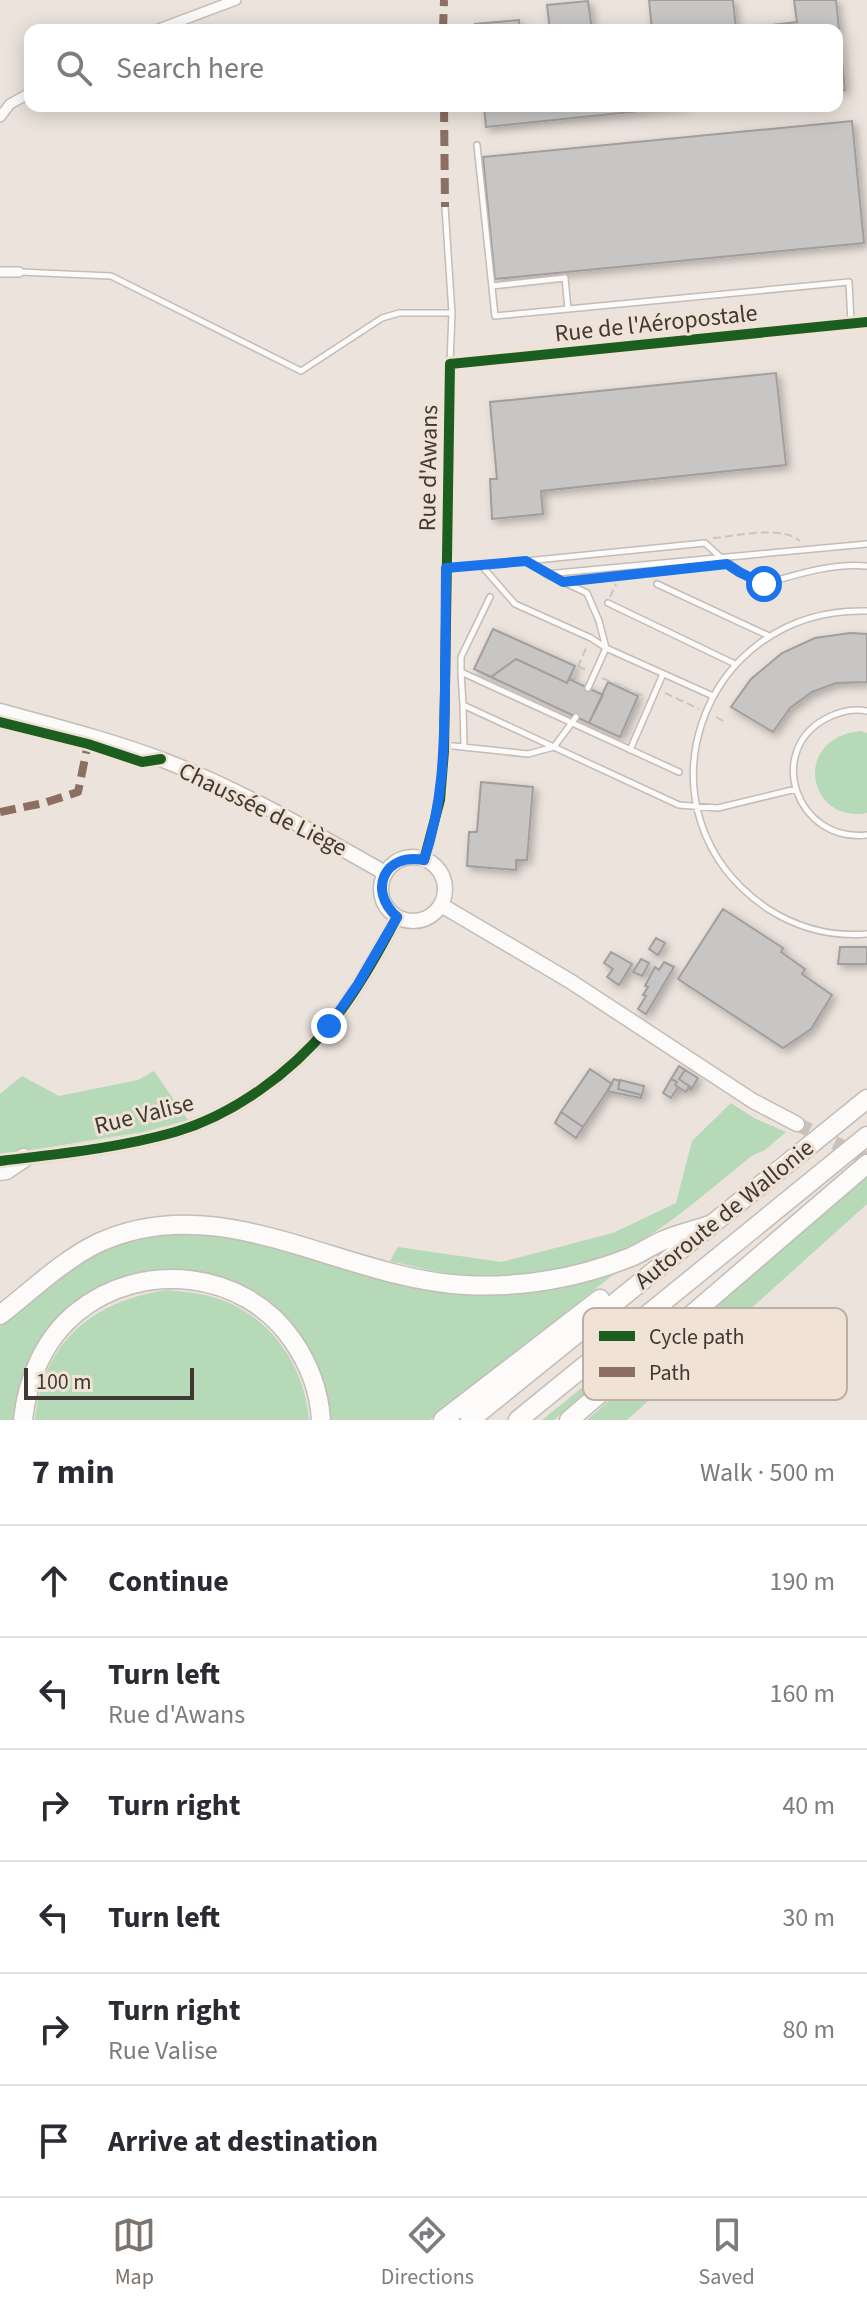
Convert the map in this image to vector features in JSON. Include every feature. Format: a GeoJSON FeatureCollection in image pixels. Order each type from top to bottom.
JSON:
{"type":"FeatureCollection","features":[{"type":"Feature","properties":{"kind":"highway","name":"Autoroute de Wallonie"},"geometry":{"type":"LineString","coordinates":[[608,1308],[867,1099]]}},
{"type":"Feature","properties":{"kind":"highway","name":"Autoroute de Wallonie"},"geometry":{"type":"LineString","coordinates":[[656,1308],[867,1136]]}},
{"type":"Feature","properties":{"kind":"highway"},"geometry":{"type":"LineString","coordinates":[[0,1171],[24,1158]]}},
{"type":"Feature","properties":{"kind":"highway"},"geometry":{"type":"LineString","coordinates":[[699,1308],[867,1164]]}},
{"type":"Feature","properties":{"kind":"highway"},"geometry":{"type":"LineString","coordinates":[[0,1315],[69,1260],[98,1243],[131,1232],[180,1225],[215,1226],[258,1234],[437,1282],[509,1286],[587,1272],[635,1255],[661,1241],[710,1225]]}},
{"type":"Feature","properties":{"kind":"highway"},"geometry":{"type":"LineString","coordinates":[[23,1420],[28,1388],[38,1364],[53,1338],[75,1313],[126,1286],[173,1278],[195,1279],[221,1287],[269,1313],[286,1330],[316,1381],[321,1420]]}},
{"type":"Feature","properties":{"kind":"highway"},"geometry":{"type":"LineString","coordinates":[[589,1308],[621,1283],[645,1278]]}},
{"type":"Feature","properties":{"kind":"highway"},"geometry":{"type":"LineString","coordinates":[[0,1300],[37,1287]]}},
{"type":"Feature","properties":{"kind":"highway"},"geometry":{"type":"LineString","coordinates":[[443,1420],[583,1312]]}},
{"type":"Feature","properties":{"kind":"highway","name":"Autoroute de Wallonie"},"geometry":{"type":"LineString","coordinates":[[470,1420],[583,1328]]}},
{"type":"Feature","properties":{"kind":"highway","name":"Autoroute de Wallonie"},"geometry":{"type":"LineString","coordinates":[[518,1420],[583,1367]]}},
{"type":"Feature","properties":{"kind":"highway"},"geometry":{"type":"LineString","coordinates":[[569,1420],[592,1400]]}},
{"type":"Feature","properties":{"kind":"main road","name":"Chaussée de Liège"},"geometry":{"type":"LineString","coordinates":[[0,711],[90,735],[179,767],[274,810],[385,873]]}},
{"type":"Feature","properties":{"kind":"main road"},"geometry":{"type":"LineString","coordinates":[[402,859],[424,860],[434,865],[441,874],[444,895],[441,905],[434,913],[416,921],[397,917],[387,908],[382,897],[381,885],[385,873],[402,859]]}},
{"type":"Feature","properties":{"kind":"main road"},"geometry":{"type":"LineString","coordinates":[[441,905],[570,981],[753,1101],[797,1124]]}},
{"type":"Feature","properties":{"kind":"street"},"geometry":{"type":"LineString","coordinates":[[172,24],[236,0]]}},
{"type":"Feature","properties":{"kind":"street"},"geometry":{"type":"LineString","coordinates":[[0,117],[10,104],[24,96]]}},
{"type":"Feature","properties":{"kind":"street"},"geometry":{"type":"LineString","coordinates":[[0,272],[19,272]]}},
{"type":"Feature","properties":{"kind":"street","name":"Rue de l'Aéropostale"},"geometry":{"type":"LineString","coordinates":[[450,364],[867,322]]}},
{"type":"Feature","properties":{"kind":"street","name":"Rue d'Awans"},"geometry":{"type":"LineString","coordinates":[[424,860],[440,800],[444,745],[450,364]]}},
{"type":"Feature","properties":{"kind":"street","name":"Rue Valise"},"geometry":{"type":"LineString","coordinates":[[0,1161],[127,1144],[177,1131],[220,1114],[267,1084],[301,1056],[329,1026],[397,917]]}},
{"type":"Feature","properties":{"kind":"lane"},"geometry":{"type":"LineString","coordinates":[[477,145],[495,316],[849,282],[851,324]]}},
{"type":"Feature","properties":{"kind":"lane"},"geometry":{"type":"LineString","coordinates":[[445,207],[452,313],[450,364]]}},
{"type":"Feature","properties":{"kind":"lane"},"geometry":{"type":"LineString","coordinates":[[19,272],[111,276],[301,371],[382,318],[399,313],[452,313]]}},
{"type":"Feature","properties":{"kind":"lane"},"geometry":{"type":"LineString","coordinates":[[492,286],[565,278],[568,309]]}},
{"type":"Feature","properties":{"kind":"lane"},"geometry":{"type":"LineString","coordinates":[[446,568],[705,543],[727,564],[764,584],[813,570],[867,566]]}},
{"type":"Feature","properties":{"kind":"lane"},"geometry":{"type":"LineString","coordinates":[[546,574],[867,544]]}},
{"type":"Feature","properties":{"kind":"lane"},"geometry":{"type":"LineString","coordinates":[[526,561],[587,593],[606,648],[588,688]]}},
{"type":"Feature","properties":{"kind":"lane"},"geometry":{"type":"LineString","coordinates":[[563,582],[727,564]]}},
{"type":"Feature","properties":{"kind":"lane"},"geometry":{"type":"LineString","coordinates":[[481,565],[515,604],[713,696]]}},
{"type":"Feature","properties":{"kind":"lane"},"geometry":{"type":"LineString","coordinates":[[657,584],[769,636]]}},
{"type":"Feature","properties":{"kind":"lane"},"geometry":{"type":"LineString","coordinates":[[464,747],[461,657],[490,597]]}},
{"type":"Feature","properties":{"kind":"lane"},"geometry":{"type":"LineString","coordinates":[[608,603],[735,664]]}},
{"type":"Feature","properties":{"kind":"lane"},"geometry":{"type":"LineString","coordinates":[[867,611],[826,613],[801,620],[769,636],[735,664],[705,712],[694,758],[697,806],[716,856],[752,898],[799,925],[826,932],[867,934]]}},
{"type":"Feature","properties":{"kind":"lane"},"geometry":{"type":"LineString","coordinates":[[461,672],[574,720],[679,772]]}},
{"type":"Feature","properties":{"kind":"lane"},"geometry":{"type":"LineString","coordinates":[[630,750],[663,674]]}},
{"type":"Feature","properties":{"kind":"lane"},"geometry":{"type":"LineString","coordinates":[[463,705],[679,805],[718,808],[796,789]]}},
{"type":"Feature","properties":{"kind":"lane"},"geometry":{"type":"LineString","coordinates":[[867,711],[858,709],[836,713],[817,723],[803,740],[795,760],[796,789],[814,820],[833,831],[854,836],[867,835]]}},
{"type":"Feature","properties":{"kind":"lane"},"geometry":{"type":"LineString","coordinates":[[444,745],[528,754],[554,747],[574,720]]}},
{"type":"Feature","properties":{"kind":"green space"},"geometry":{"type":"Polygon","coordinates":[[[860,731],[867,733],[867,813],[847,813],[831,806],[821,794],[816,779],[816,763],[824,749],[838,737],[860,731]]]}},
{"type":"Feature","properties":{"kind":"green space"},"geometry":{"type":"Polygon","coordinates":[[[154,1071],[188,1120],[143,1132],[0,1155],[0,1094],[22,1076],[59,1096],[138,1080],[154,1071]]]}},
{"type":"Feature","properties":{"kind":"green space"},"geometry":{"type":"Polygon","coordinates":[[[731,1103],[754,1118],[786,1132],[637,1243],[593,1261],[520,1275],[463,1275],[390,1261],[398,1247],[501,1262],[613,1233],[676,1203],[692,1141],[731,1103]]]}},
{"type":"Feature","properties":{"kind":"green space"},"geometry":{"type":"Polygon","coordinates":[[[867,1175],[867,1204],[751,1308],[715,1308],[867,1175]]]}},
{"type":"Feature","properties":{"kind":"green space"},"geometry":{"type":"Polygon","coordinates":[[[201,1228],[440,1286],[630,1261],[430,1420],[331,1420],[318,1368],[305,1344],[290,1323],[263,1300],[144,1274],[38,1345],[26,1368],[14,1420],[0,1420],[0,1326],[79,1263],[114,1243],[149,1232],[201,1228]]]}},
{"type":"Feature","properties":{"kind":"green space"},"geometry":{"type":"Polygon","coordinates":[[[167,1290],[215,1298],[257,1319],[293,1364],[301,1382],[309,1420],[35,1420],[48,1368],[76,1330],[94,1315],[116,1304],[167,1290]]]}},
{"type":"Feature","properties":{"kind":"green space"},"geometry":{"type":"Polygon","coordinates":[[[583,1387],[583,1394],[554,1420],[542,1420],[583,1387]]]}},
{"type":"Feature","properties":{"kind":"green space"},"geometry":{"type":"Polygon","coordinates":[[[610,1400],[649,1400],[627,1420],[587,1420],[610,1400]]]}},
{"type":"Feature","properties":{"kind":"building"},"geometry":{"type":"Polygon","coordinates":[[[649,0],[733,0],[735,24],[651,24],[649,0]]]}},
{"type":"Feature","properties":{"kind":"building"},"geometry":{"type":"Polygon","coordinates":[[[794,0],[836,0],[838,24],[780,24],[797,22],[794,0]]]}},
{"type":"Feature","properties":{"kind":"building"},"geometry":{"type":"Polygon","coordinates":[[[588,1],[591,24],[549,24],[547,5],[588,1]]]}},
{"type":"Feature","properties":{"kind":"building"},"geometry":{"type":"Polygon","coordinates":[[[519,20],[519,24],[475,24],[519,20]]]}},
{"type":"Feature","properties":{"kind":"building"},"geometry":{"type":"Polygon","coordinates":[[[485,112],[630,112],[486,127],[485,112]]]}},
{"type":"Feature","properties":{"kind":"building"},"geometry":{"type":"Polygon","coordinates":[[[852,121],[864,243],[495,279],[483,157],[852,121]]]}},
{"type":"Feature","properties":{"kind":"building"},"geometry":{"type":"Polygon","coordinates":[[[776,373],[786,465],[541,491],[543,514],[492,519],[490,479],[497,479],[490,402],[776,373]]]}},
{"type":"Feature","properties":{"kind":"building"},"geometry":{"type":"Polygon","coordinates":[[[493,629],[575,666],[567,683],[516,659],[491,677],[474,669],[493,629]]]}},
{"type":"Feature","properties":{"kind":"building"},"geometry":{"type":"Polygon","coordinates":[[[867,634],[867,682],[836,683],[812,692],[790,708],[773,732],[731,707],[751,679],[782,653],[815,638],[867,634]]]}},
{"type":"Feature","properties":{"kind":"building"},"geometry":{"type":"Polygon","coordinates":[[[516,659],[567,683],[569,679],[603,695],[589,723],[491,677],[516,659]]]}},
{"type":"Feature","properties":{"kind":"building"},"geometry":{"type":"Polygon","coordinates":[[[608,682],[638,696],[620,737],[589,723],[608,682]]]}},
{"type":"Feature","properties":{"kind":"building"},"geometry":{"type":"Polygon","coordinates":[[[481,782],[533,787],[527,860],[516,860],[516,870],[467,866],[469,832],[477,832],[481,782]]]}},
{"type":"Feature","properties":{"kind":"building"},"geometry":{"type":"Polygon","coordinates":[[[723,909],[783,948],[781,952],[805,969],[802,974],[832,995],[811,1029],[783,1048],[678,979],[723,909]]]}},
{"type":"Feature","properties":{"kind":"building"},"geometry":{"type":"Polygon","coordinates":[[[656,938],[665,943],[658,955],[649,949],[656,938]]]}},
{"type":"Feature","properties":{"kind":"building"},"geometry":{"type":"Polygon","coordinates":[[[840,947],[867,947],[867,964],[838,964],[840,947]]]}},
{"type":"Feature","properties":{"kind":"building"},"geometry":{"type":"Polygon","coordinates":[[[611,952],[632,964],[619,985],[607,977],[613,969],[604,963],[611,952]]]}},
{"type":"Feature","properties":{"kind":"building"},"geometry":{"type":"Polygon","coordinates":[[[641,959],[649,963],[642,976],[633,972],[641,959]]]}},
{"type":"Feature","properties":{"kind":"building"},"geometry":{"type":"Polygon","coordinates":[[[664,962],[674,967],[646,1014],[638,1009],[646,996],[643,995],[648,987],[645,986],[655,967],[659,970],[664,962]]]}},
{"type":"Feature","properties":{"kind":"building"},"geometry":{"type":"Polygon","coordinates":[[[679,1066],[685,1070],[679,1079],[692,1088],[686,1092],[671,1079],[679,1066]]]}},
{"type":"Feature","properties":{"kind":"building"},"geometry":{"type":"Polygon","coordinates":[[[590,1069],[612,1084],[583,1127],[561,1112],[590,1069]]]}},
{"type":"Feature","properties":{"kind":"building"},"geometry":{"type":"Polygon","coordinates":[[[685,1070],[698,1078],[692,1088],[679,1079],[685,1070]]]}},
{"type":"Feature","properties":{"kind":"building"},"geometry":{"type":"Polygon","coordinates":[[[614,1079],[620,1081],[618,1089],[641,1095],[641,1098],[607,1091],[614,1079]]]}},
{"type":"Feature","properties":{"kind":"building"},"geometry":{"type":"Polygon","coordinates":[[[671,1079],[677,1082],[675,1085],[678,1087],[671,1098],[663,1093],[671,1079]]]}},
{"type":"Feature","properties":{"kind":"building"},"geometry":{"type":"Polygon","coordinates":[[[620,1080],[644,1086],[642,1095],[618,1089],[620,1080]]]}},
{"type":"Feature","properties":{"kind":"building"},"geometry":{"type":"Polygon","coordinates":[[[561,1112],[583,1127],[576,1138],[555,1123],[561,1112]]]}},
{"type":"Feature","properties":{"kind":"tunnel"},"geometry":{"type":"LineString","coordinates":[[797,1124],[867,1159]]}},
{"type":"Feature","properties":{"kind":"marked path"},"geometry":{"type":"LineString","coordinates":[[443,24],[444,0]]}},
{"type":"Feature","properties":{"kind":"marked path"},"geometry":{"type":"LineString","coordinates":[[444,112],[445,207]]}},
{"type":"Feature","properties":{"kind":"marked path"},"geometry":{"type":"LineString","coordinates":[[0,812],[78,792],[89,739]]}},
{"type":"Feature","properties":{"kind":"cycle path"},"geometry":{"type":"LineString","coordinates":[[424,860],[440,800],[444,751],[450,364],[867,322]]}},
{"type":"Feature","properties":{"kind":"cycle path"},"geometry":{"type":"LineString","coordinates":[[0,722],[88,744],[142,762],[161,759]]}},
{"type":"Feature","properties":{"kind":"cycle path"},"geometry":{"type":"LineString","coordinates":[[0,1161],[154,1138],[197,1124],[239,1103],[279,1076],[329,1026],[366,973],[397,917]]}},
{"type":"Feature","properties":{"kind":"route"},"geometry":{"type":"LineString","coordinates":[[329,1026],[383,944],[397,917],[387,908],[382,897],[381,885],[385,873],[402,859],[424,860],[429,844],[440,800],[444,751],[446,568],[526,561],[563,582],[727,564],[764,584]]}}]}
